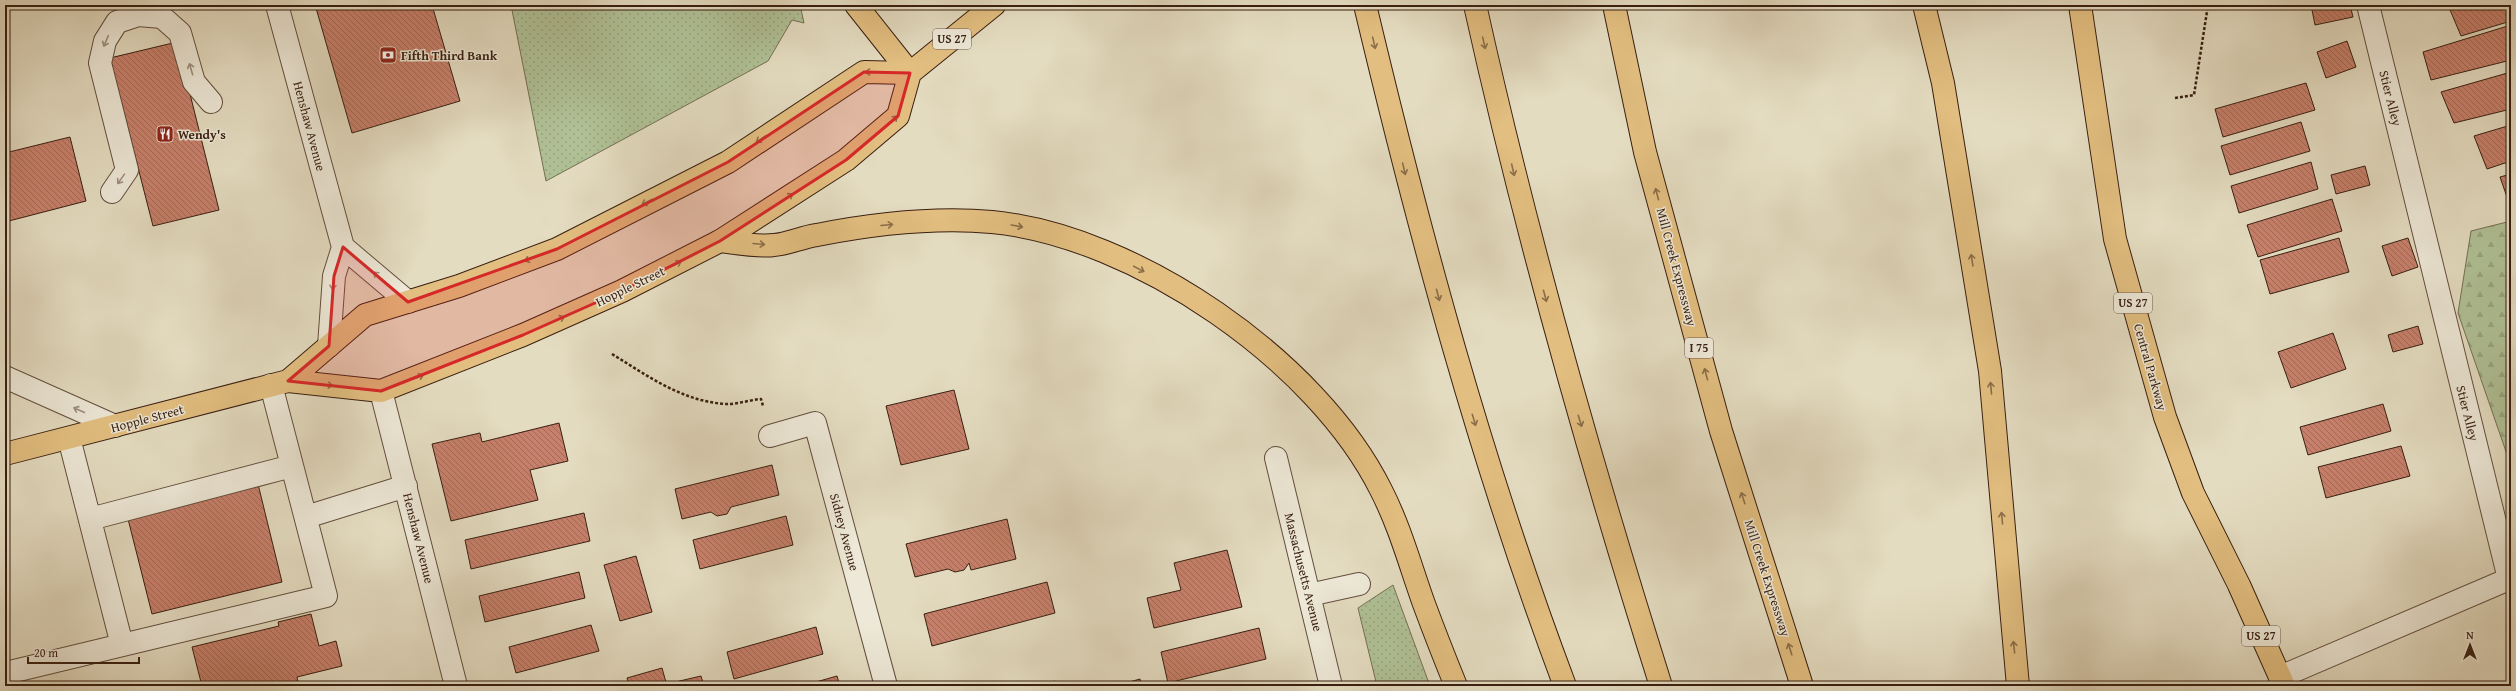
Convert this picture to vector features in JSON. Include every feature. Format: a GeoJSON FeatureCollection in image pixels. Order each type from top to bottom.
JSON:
{"type":"FeatureCollection","features":[{"type":"Feature","properties":{"kind":"main road"},"geometry":{"type":"LineString","coordinates":[[856,5],[910,73]]}},
{"type":"Feature","properties":{"kind":"main road","name":"US 27"},"geometry":{"type":"LineString","coordinates":[[910,73],[994,5]]}},
{"type":"Feature","properties":{"kind":"main road"},"geometry":{"type":"LineString","coordinates":[[1365,5],[1406,175],[1451,344],[1493,481],[1565,686]]}},
{"type":"Feature","properties":{"kind":"main road"},"geometry":{"type":"LineString","coordinates":[[1475,5],[1520,199],[1571,392],[1661,686]]}},
{"type":"Feature","properties":{"kind":"main road","name":"Mill Creek Expressway"},"geometry":{"type":"LineString","coordinates":[[1614,5],[1645,152],[1719,423],[1802,686]]}},
{"type":"Feature","properties":{"kind":"main road"},"geometry":{"type":"LineString","coordinates":[[1924,5],[1944,83],[1990,371],[2018,686]]}},
{"type":"Feature","properties":{"kind":"main road","name":"Central Parkway"},"geometry":{"type":"LineString","coordinates":[[2080,5],[2115,239],[2165,417],[2193,493],[2239,585],[2282,682]]}},
{"type":"Feature","properties":{"kind":"main road","name":"Hopple Street"},"geometry":{"type":"LineString","coordinates":[[5,454],[280,383],[381,391],[523,335],[622,291],[720,241],[846,160],[898,116],[910,73],[864,72],[728,162],[557,249],[459,286],[365,315],[329,346],[280,383]]}},
{"type":"Feature","properties":{"kind":"main road"},"geometry":{"type":"LineString","coordinates":[[720,241],[773,246],[815,235],[861,228],[924,222],[991,222],[1046,231],[1114,255],[1190,295],[1255,341],[1298,378],[1345,431],[1381,488],[1404,540],[1424,602],[1456,686]]}},
{"type":"Feature","properties":{"kind":"street","name":"Henshaw Avenue"},"geometry":{"type":"LineString","coordinates":[[277,5],[342,247]]}},
{"type":"Feature","properties":{"kind":"street","name":"Stier Alley"},"geometry":{"type":"LineString","coordinates":[[2282,682],[2509,579],[2368,5]]}},
{"type":"Feature","properties":{"kind":"street"},"geometry":{"type":"LineString","coordinates":[[112,192],[127,170],[100,63],[105,41],[117,22],[138,15],[162,17],[180,33],[194,82],[211,102]]}},
{"type":"Feature","properties":{"kind":"street"},"geometry":{"type":"LineString","coordinates":[[329,346],[334,276],[342,247],[408,302]]}},
{"type":"Feature","properties":{"kind":"street"},"geometry":{"type":"LineString","coordinates":[[5,377],[115,426]]}},
{"type":"Feature","properties":{"kind":"street"},"geometry":{"type":"LineString","coordinates":[[7,677],[122,645],[326,596],[292,466],[280,383]]}},
{"type":"Feature","properties":{"kind":"street","name":"Henshaw Avenue"},"geometry":{"type":"LineString","coordinates":[[381,391],[456,686]]}},
{"type":"Feature","properties":{"kind":"street","name":"Sidney Avenue"},"geometry":{"type":"LineString","coordinates":[[770,436],[815,423],[886,686]]}},
{"type":"Feature","properties":{"kind":"street"},"geometry":{"type":"LineString","coordinates":[[69,438],[122,645]]}},
{"type":"Feature","properties":{"kind":"street","name":"Massachusetts Avenue"},"geometry":{"type":"LineString","coordinates":[[1276,458],[1331,686]]}},
{"type":"Feature","properties":{"kind":"street"},"geometry":{"type":"LineString","coordinates":[[90,519],[292,466]]}},
{"type":"Feature","properties":{"kind":"street"},"geometry":{"type":"LineString","coordinates":[[306,517],[406,486]]}},
{"type":"Feature","properties":{"kind":"street"},"geometry":{"type":"LineString","coordinates":[[1309,595],[1358,584]]}},
{"type":"Feature","properties":{"kind":"path"},"geometry":{"type":"LineString","coordinates":[[2175,98],[2194,95],[2208,5]]}},
{"type":"Feature","properties":{"kind":"path"},"geometry":{"type":"LineString","coordinates":[[612,354],[664,386],[697,400],[728,404],[761,399],[770,436]]}},
{"type":"Feature","properties":{"kind":"highlighted area"},"geometry":{"type":"Polygon","coordinates":[[[864,72],[910,73],[898,116],[846,160],[720,241],[622,291],[523,335],[381,391],[288,381],[329,346],[334,276],[343,247],[408,302],[557,249],[728,162],[864,72]]]}},
{"type":"Feature","properties":{"kind":"green space"},"geometry":{"type":"Polygon","coordinates":[[[511,5],[800,5],[804,23],[792,20],[768,61],[546,181],[511,5]]]}},
{"type":"Feature","properties":{"kind":"green space"},"geometry":{"type":"Polygon","coordinates":[[[2511,221],[2511,466],[2458,313],[2471,231],[2511,221]]]}},
{"type":"Feature","properties":{"kind":"green space"},"geometry":{"type":"Polygon","coordinates":[[[1393,585],[1430,686],[1377,686],[1358,608],[1393,585]]]}},
{"type":"Feature","properties":{"kind":"building","name":"Fifth Third Bank"},"geometry":{"type":"Polygon","coordinates":[[[329,5],[432,5],[460,101],[352,133],[316,8],[329,5]]]}},
{"type":"Feature","properties":{"kind":"building"},"geometry":{"type":"Polygon","coordinates":[[[2311,5],[2350,5],[2353,17],[2315,25],[2311,5]]]}},
{"type":"Feature","properties":{"kind":"building"},"geometry":{"type":"Polygon","coordinates":[[[2448,5],[2511,5],[2511,21],[2461,36],[2448,5]]]}},
{"type":"Feature","properties":{"kind":"building"},"geometry":{"type":"Polygon","coordinates":[[[2511,25],[2511,60],[2431,80],[2423,52],[2511,25]]]}},
{"type":"Feature","properties":{"kind":"building"},"geometry":{"type":"Polygon","coordinates":[[[2347,41],[2356,67],[2326,78],[2317,52],[2347,41]]]}},
{"type":"Feature","properties":{"kind":"building","name":"Wendy's"},"geometry":{"type":"Polygon","coordinates":[[[177,42],[219,210],[153,226],[110,58],[177,42]]]}},
{"type":"Feature","properties":{"kind":"building"},"geometry":{"type":"Polygon","coordinates":[[[2511,72],[2511,109],[2454,123],[2441,92],[2511,72]]]}},
{"type":"Feature","properties":{"kind":"building"},"geometry":{"type":"Polygon","coordinates":[[[2306,83],[2315,110],[2223,137],[2215,109],[2306,83]]]}},
{"type":"Feature","properties":{"kind":"building"},"geometry":{"type":"Polygon","coordinates":[[[2301,122],[2310,151],[2230,175],[2221,146],[2301,122]]]}},
{"type":"Feature","properties":{"kind":"building"},"geometry":{"type":"Polygon","coordinates":[[[2511,125],[2511,161],[2487,169],[2474,136],[2511,125]]]}},
{"type":"Feature","properties":{"kind":"building"},"geometry":{"type":"Polygon","coordinates":[[[70,137],[86,201],[5,222],[5,153],[70,137]]]}},
{"type":"Feature","properties":{"kind":"building"},"geometry":{"type":"Polygon","coordinates":[[[2311,162],[2318,189],[2239,213],[2231,186],[2311,162]]]}},
{"type":"Feature","properties":{"kind":"building"},"geometry":{"type":"Polygon","coordinates":[[[2365,166],[2370,185],[2336,194],[2331,175],[2365,166]]]}},
{"type":"Feature","properties":{"kind":"building"},"geometry":{"type":"Polygon","coordinates":[[[2511,174],[2511,199],[2508,200],[2500,177],[2511,174]]]}},
{"type":"Feature","properties":{"kind":"building"},"geometry":{"type":"Polygon","coordinates":[[[2332,199],[2342,231],[2258,257],[2247,225],[2332,199]]]}},
{"type":"Feature","properties":{"kind":"building"},"geometry":{"type":"Polygon","coordinates":[[[2339,238],[2349,272],[2270,294],[2260,260],[2339,238]]]}},
{"type":"Feature","properties":{"kind":"building"},"geometry":{"type":"Polygon","coordinates":[[[2408,238],[2418,267],[2392,276],[2382,246],[2408,238]]]}},
{"type":"Feature","properties":{"kind":"building"},"geometry":{"type":"Polygon","coordinates":[[[2418,326],[2423,344],[2393,352],[2388,335],[2418,326]]]}},
{"type":"Feature","properties":{"kind":"building"},"geometry":{"type":"Polygon","coordinates":[[[2333,333],[2346,369],[2291,388],[2278,352],[2333,333]]]}},
{"type":"Feature","properties":{"kind":"building"},"geometry":{"type":"Polygon","coordinates":[[[954,390],[969,449],[901,465],[886,406],[954,390]]]}},
{"type":"Feature","properties":{"kind":"building"},"geometry":{"type":"Polygon","coordinates":[[[2383,404],[2391,431],[2308,455],[2300,427],[2383,404]]]}},
{"type":"Feature","properties":{"kind":"building"},"geometry":{"type":"Polygon","coordinates":[[[559,423],[568,461],[530,470],[538,500],[451,521],[432,444],[480,433],[482,442],[559,423]]]}},
{"type":"Feature","properties":{"kind":"building"},"geometry":{"type":"Polygon","coordinates":[[[2401,446],[2410,476],[2326,498],[2318,467],[2401,446]]]}},
{"type":"Feature","properties":{"kind":"building"},"geometry":{"type":"Polygon","coordinates":[[[772,465],[779,495],[731,507],[727,514],[717,516],[711,512],[682,519],[675,489],[772,465]]]}},
{"type":"Feature","properties":{"kind":"building"},"geometry":{"type":"Polygon","coordinates":[[[258,484],[282,582],[152,614],[127,515],[258,484]]]}},
{"type":"Feature","properties":{"kind":"building"},"geometry":{"type":"Polygon","coordinates":[[[584,513],[590,541],[471,569],[465,540],[584,513]]]}},
{"type":"Feature","properties":{"kind":"building"},"geometry":{"type":"Polygon","coordinates":[[[786,516],[793,545],[700,569],[693,540],[786,516]]]}},
{"type":"Feature","properties":{"kind":"building"},"geometry":{"type":"Polygon","coordinates":[[[1007,519],[1016,559],[971,570],[969,563],[964,570],[955,572],[948,569],[915,577],[906,544],[1007,519]]]}},
{"type":"Feature","properties":{"kind":"building"},"geometry":{"type":"Polygon","coordinates":[[[1227,550],[1242,607],[1154,628],[1147,598],[1181,590],[1174,563],[1227,550]]]}},
{"type":"Feature","properties":{"kind":"building"},"geometry":{"type":"Polygon","coordinates":[[[636,556],[652,612],[620,621],[604,565],[636,556]]]}},
{"type":"Feature","properties":{"kind":"building"},"geometry":{"type":"Polygon","coordinates":[[[579,572],[585,598],[485,622],[479,596],[579,572]]]}},
{"type":"Feature","properties":{"kind":"building"},"geometry":{"type":"Polygon","coordinates":[[[1047,582],[1055,613],[932,646],[924,614],[1047,582]]]}},
{"type":"Feature","properties":{"kind":"building"},"geometry":{"type":"Polygon","coordinates":[[[311,614],[319,646],[336,641],[342,666],[297,677],[298,683],[285,686],[202,686],[192,647],[279,626],[278,622],[311,614]]]}},
{"type":"Feature","properties":{"kind":"building"},"geometry":{"type":"Polygon","coordinates":[[[591,625],[599,651],[516,673],[509,647],[591,625]]]}},
{"type":"Feature","properties":{"kind":"building"},"geometry":{"type":"Polygon","coordinates":[[[816,627],[823,654],[734,679],[727,652],[816,627]]]}},
{"type":"Feature","properties":{"kind":"building"},"geometry":{"type":"Polygon","coordinates":[[[1259,628],[1266,659],[1168,683],[1161,652],[1259,628]]]}},
{"type":"Feature","properties":{"kind":"building"},"geometry":{"type":"Polygon","coordinates":[[[662,668],[667,686],[629,686],[627,678],[662,668]]]}},
{"type":"Feature","properties":{"kind":"building"},"geometry":{"type":"Polygon","coordinates":[[[701,676],[704,686],[672,686],[671,683],[701,676]]]}},
{"type":"Feature","properties":{"kind":"building"},"geometry":{"type":"Polygon","coordinates":[[[837,676],[840,686],[802,686],[837,676]]]}},
{"type":"Feature","properties":{"kind":"building"},"geometry":{"type":"Polygon","coordinates":[[[1140,679],[1142,686],[1115,686],[1140,679]]]}},
{"type":"Feature","properties":{"kind":"building"},"geometry":{"type":"Polygon","coordinates":[[[1055,681],[1056,686],[1037,686],[1055,681]]]}},
{"type":"Feature","properties":{"kind":"place","name":"Fifth Third Bank"},"geometry":{"type":"Point","coordinates":[388,55]}},
{"type":"Feature","properties":{"kind":"place","name":"Wendy's"},"geometry":{"type":"Point","coordinates":[165,134]}}]}
